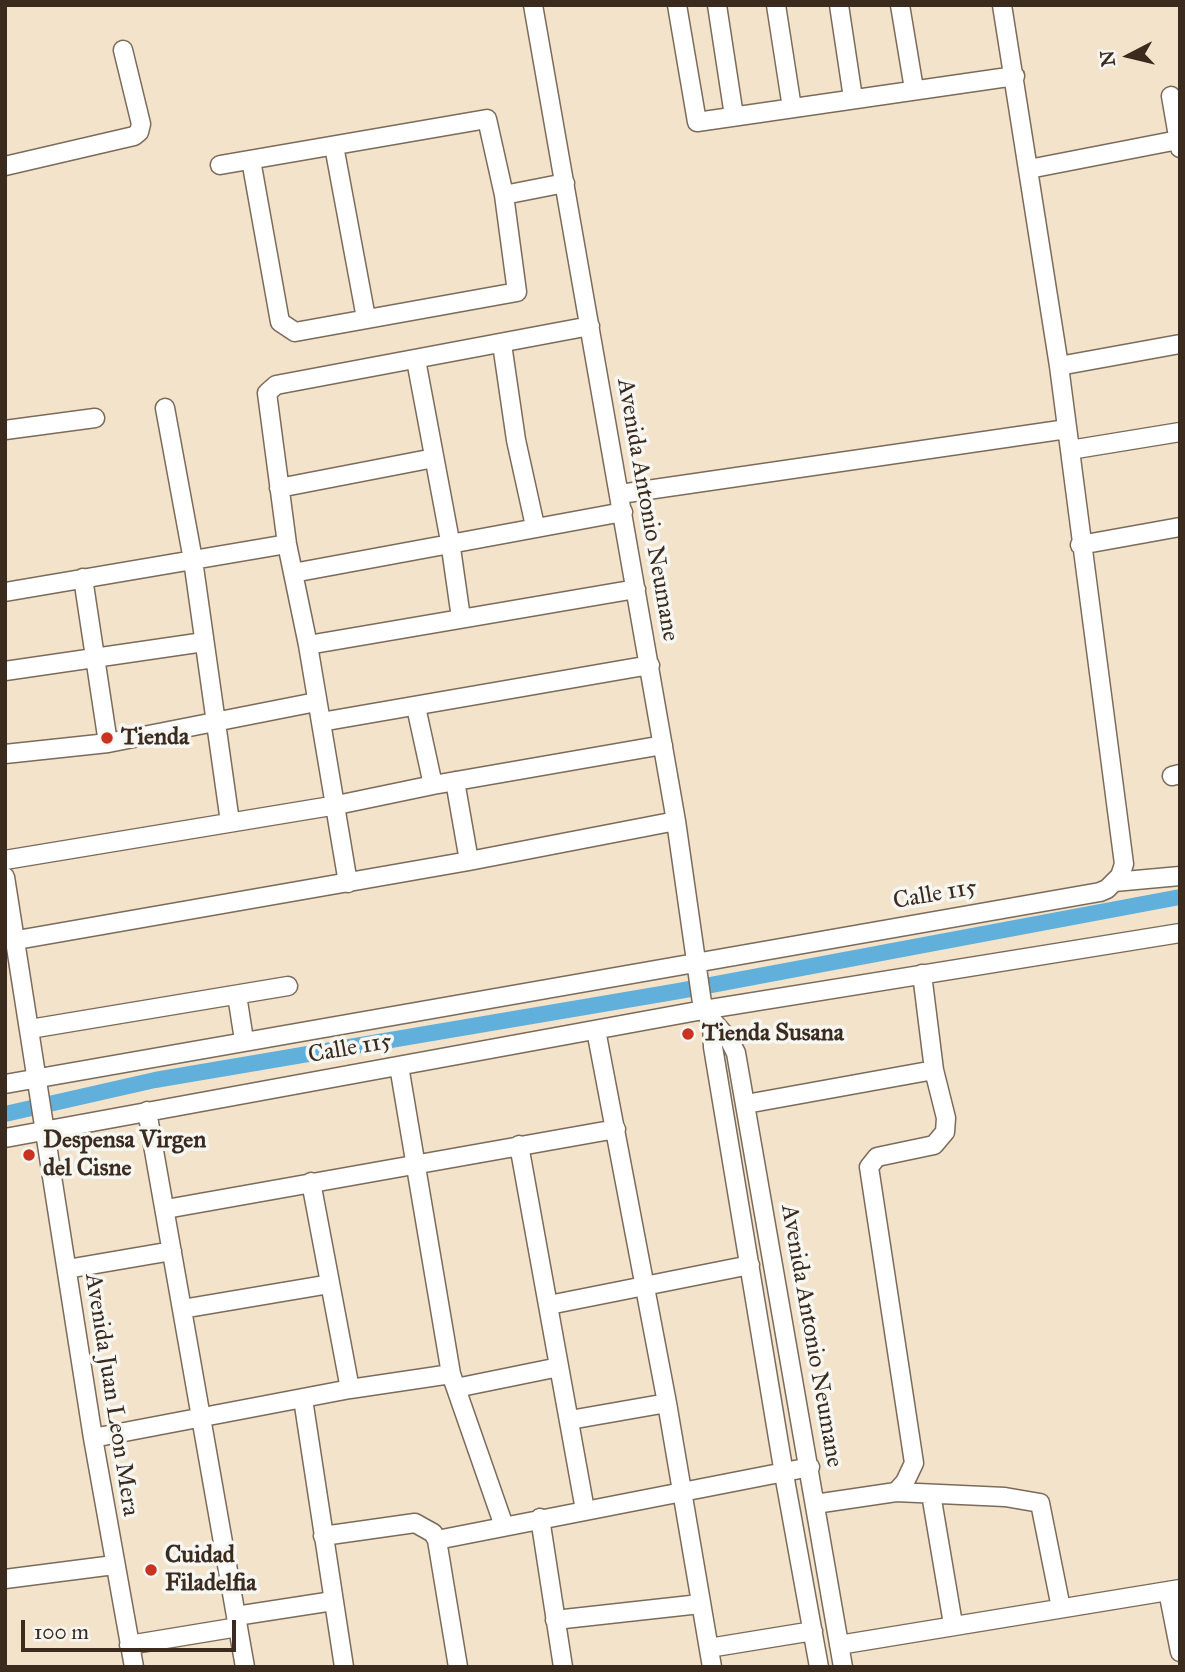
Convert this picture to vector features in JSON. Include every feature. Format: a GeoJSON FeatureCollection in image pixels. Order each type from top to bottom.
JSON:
{"type":"FeatureCollection","features":[{"type":"Feature","properties":{"kind":"street","name":"Avenida Antonio Neumane"},"geometry":{"type":"LineString","coordinates":[[533,5],[650,665],[697,964],[819,1667]]}},
{"type":"Feature","properties":{"kind":"street"},"geometry":{"type":"LineString","coordinates":[[677,5],[697,122],[1015,76]]}},
{"type":"Feature","properties":{"kind":"street"},"geometry":{"type":"LineString","coordinates":[[717,5],[734,117]]}},
{"type":"Feature","properties":{"kind":"street"},"geometry":{"type":"LineString","coordinates":[[776,5],[792,108]]}},
{"type":"Feature","properties":{"kind":"street"},"geometry":{"type":"LineString","coordinates":[[839,5],[853,98]]}},
{"type":"Feature","properties":{"kind":"street"},"geometry":{"type":"LineString","coordinates":[[900,5],[914,89]]}},
{"type":"Feature","properties":{"kind":"street"},"geometry":{"type":"LineString","coordinates":[[1002,5],[1059,366],[1080,545],[1125,864],[1114,882]]}},
{"type":"Feature","properties":{"kind":"street"},"geometry":{"type":"LineString","coordinates":[[5,166],[134,136],[141,124],[123,50]]}},
{"type":"Feature","properties":{"kind":"street"},"geometry":{"type":"LineString","coordinates":[[1029,169],[1179,144],[1171,96]]}},
{"type":"Feature","properties":{"kind":"street"},"geometry":{"type":"LineString","coordinates":[[220,165],[487,119],[504,195],[517,292],[295,332],[280,322],[251,160]]}},
{"type":"Feature","properties":{"kind":"street"},"geometry":{"type":"LineString","coordinates":[[334,146],[366,318]]}},
{"type":"Feature","properties":{"kind":"street"},"geometry":{"type":"LineString","coordinates":[[504,195],[565,183]]}},
{"type":"Feature","properties":{"kind":"street"},"geometry":{"type":"LineString","coordinates":[[348,883],[337,805],[287,544],[267,393],[276,385],[590,326]]}},
{"type":"Feature","properties":{"kind":"street"},"geometry":{"type":"LineString","coordinates":[[502,344],[516,440],[535,526]]}},
{"type":"Feature","properties":{"kind":"street"},"geometry":{"type":"LineString","coordinates":[[1059,366],[1180,344]]}},
{"type":"Feature","properties":{"kind":"street"},"geometry":{"type":"LineString","coordinates":[[416,360],[450,541],[461,618]]}},
{"type":"Feature","properties":{"kind":"street"},"geometry":{"type":"LineString","coordinates":[[165,408],[193,560],[214,724],[230,822]]}},
{"type":"Feature","properties":{"kind":"street"},"geometry":{"type":"LineString","coordinates":[[5,430],[95,418]]}},
{"type":"Feature","properties":{"kind":"street"},"geometry":{"type":"LineString","coordinates":[[293,573],[535,526],[621,503],[1067,429]]}},
{"type":"Feature","properties":{"kind":"street"},"geometry":{"type":"LineString","coordinates":[[1070,450],[1180,432]]}},
{"type":"Feature","properties":{"kind":"street"},"geometry":{"type":"LineString","coordinates":[[279,488],[434,458]]}},
{"type":"Feature","properties":{"kind":"street"},"geometry":{"type":"LineString","coordinates":[[1080,545],[1180,527]]}},
{"type":"Feature","properties":{"kind":"street"},"geometry":{"type":"LineString","coordinates":[[5,592],[287,544]]}},
{"type":"Feature","properties":{"kind":"street"},"geometry":{"type":"LineString","coordinates":[[83,578],[107,743]]}},
{"type":"Feature","properties":{"kind":"street"},"geometry":{"type":"LineString","coordinates":[[308,645],[636,589]]}},
{"type":"Feature","properties":{"kind":"street"},"geometry":{"type":"LineString","coordinates":[[5,671],[204,642]]}},
{"type":"Feature","properties":{"kind":"street"},"geometry":{"type":"LineString","coordinates":[[321,722],[650,665]]}},
{"type":"Feature","properties":{"kind":"street"},"geometry":{"type":"LineString","coordinates":[[5,754],[107,743],[316,702]]}},
{"type":"Feature","properties":{"kind":"street"},"geometry":{"type":"LineString","coordinates":[[416,707],[433,785]]}},
{"type":"Feature","properties":{"kind":"street"},"geometry":{"type":"LineString","coordinates":[[5,860],[337,805],[433,785],[663,745]]}},
{"type":"Feature","properties":{"kind":"street"},"geometry":{"type":"LineString","coordinates":[[455,781],[469,862]]}},
{"type":"Feature","properties":{"kind":"street"},"geometry":{"type":"LineString","coordinates":[[17,940],[469,862],[676,821]]}},
{"type":"Feature","properties":{"kind":"street","name":"Calle 115"},"geometry":{"type":"LineString","coordinates":[[5,1084],[39,1082],[244,1040],[416,1014],[1100,892],[1114,882],[1180,876]]}},
{"type":"Feature","properties":{"kind":"street","name":"Avenida Juan Leon Mera"},"geometry":{"type":"LineString","coordinates":[[5,877],[93,1438],[134,1667]]}},
{"type":"Feature","properties":{"kind":"street","name":"Calle 115"},"geometry":{"type":"LineString","coordinates":[[5,1138],[45,1122],[146,1111],[596,1030],[1180,933]]}},
{"type":"Feature","properties":{"kind":"street"},"geometry":{"type":"LineString","coordinates":[[896,1492],[905,1482],[914,1463],[869,1167],[877,1157],[934,1145],[943,1138],[946,1118],[934,1070],[922,974]]}},
{"type":"Feature","properties":{"kind":"street"},"geometry":{"type":"LineString","coordinates":[[30,1029],[288,986]]}},
{"type":"Feature","properties":{"kind":"street"},"geometry":{"type":"LineString","coordinates":[[237,995],[244,1040]]}},
{"type":"Feature","properties":{"kind":"street","name":"Avenida Antonio Neumane"},"geometry":{"type":"LineString","coordinates":[[706,1012],[730,1041],[736,1053],[843,1667]]}},
{"type":"Feature","properties":{"kind":"street"},"geometry":{"type":"LineString","coordinates":[[596,1030],[667,1403],[712,1667]]}},
{"type":"Feature","properties":{"kind":"street"},"geometry":{"type":"LineString","coordinates":[[399,1066],[454,1381],[504,1526]]}},
{"type":"Feature","properties":{"kind":"street"},"geometry":{"type":"LineString","coordinates":[[746,1104],[934,1070]]}},
{"type":"Feature","properties":{"kind":"street"},"geometry":{"type":"LineString","coordinates":[[146,1111],[166,1209],[245,1667]]}},
{"type":"Feature","properties":{"kind":"street"},"geometry":{"type":"LineString","coordinates":[[166,1209],[616,1129]]}},
{"type":"Feature","properties":{"kind":"street"},"geometry":{"type":"LineString","coordinates":[[519,1145],[585,1510]]}},
{"type":"Feature","properties":{"kind":"street"},"geometry":{"type":"LineString","coordinates":[[311,1182],[349,1389]]}},
{"type":"Feature","properties":{"kind":"street"},"geometry":{"type":"LineString","coordinates":[[66,1269],[172,1251]]}},
{"type":"Feature","properties":{"kind":"street"},"geometry":{"type":"LineString","coordinates":[[549,1305],[750,1265]]}},
{"type":"Feature","properties":{"kind":"street"},"geometry":{"type":"LineString","coordinates":[[182,1310],[330,1284]]}},
{"type":"Feature","properties":{"kind":"street"},"geometry":{"type":"LineString","coordinates":[[93,1438],[349,1389],[454,1381],[559,1367]]}},
{"type":"Feature","properties":{"kind":"street"},"geometry":{"type":"LineString","coordinates":[[303,1399],[344,1667]]}},
{"type":"Feature","properties":{"kind":"street"},"geometry":{"type":"LineString","coordinates":[[570,1420],[667,1403]]}},
{"type":"Feature","properties":{"kind":"street"},"geometry":{"type":"LineString","coordinates":[[437,1540],[810,1467]]}},
{"type":"Feature","properties":{"kind":"street"},"geometry":{"type":"LineString","coordinates":[[815,1504],[896,1492],[1005,1497],[1040,1503],[1061,1608]]}},
{"type":"Feature","properties":{"kind":"street"},"geometry":{"type":"LineString","coordinates":[[931,1494],[953,1624]]}},
{"type":"Feature","properties":{"kind":"street"},"geometry":{"type":"LineString","coordinates":[[540,1518],[563,1667]]}},
{"type":"Feature","properties":{"kind":"street"},"geometry":{"type":"LineString","coordinates":[[323,1536],[415,1523],[427,1528],[437,1540],[458,1667]]}},
{"type":"Feature","properties":{"kind":"street"},"geometry":{"type":"LineString","coordinates":[[5,1579],[114,1565]]}},
{"type":"Feature","properties":{"kind":"street"},"geometry":{"type":"LineString","coordinates":[[839,1645],[953,1624],[1174,1590],[1180,1652]]}},
{"type":"Feature","properties":{"kind":"street"},"geometry":{"type":"LineString","coordinates":[[130,1645],[333,1601]]}},
{"type":"Feature","properties":{"kind":"street"},"geometry":{"type":"LineString","coordinates":[[555,1620],[700,1604]]}},
{"type":"Feature","properties":{"kind":"street"},"geometry":{"type":"LineString","coordinates":[[709,1648],[813,1631]]}},
{"type":"Feature","properties":{"kind":"waterway"},"geometry":{"type":"LineString","coordinates":[[5,1114],[155,1080],[679,991],[1180,897]]}},
{"type":"Feature","properties":{"kind":"place","name":"Tienda"},"geometry":{"type":"Point","coordinates":[107,738]}},
{"type":"Feature","properties":{"kind":"place","name":"Tienda Susana"},"geometry":{"type":"Point","coordinates":[688,1034]}},
{"type":"Feature","properties":{"kind":"place","name":"Despensa Virgen del Cisne"},"geometry":{"type":"Point","coordinates":[29,1155]}},
{"type":"Feature","properties":{"kind":"place","name":"Cuidad Filadelfia"},"geometry":{"type":"Point","coordinates":[151,1570]}}]}
